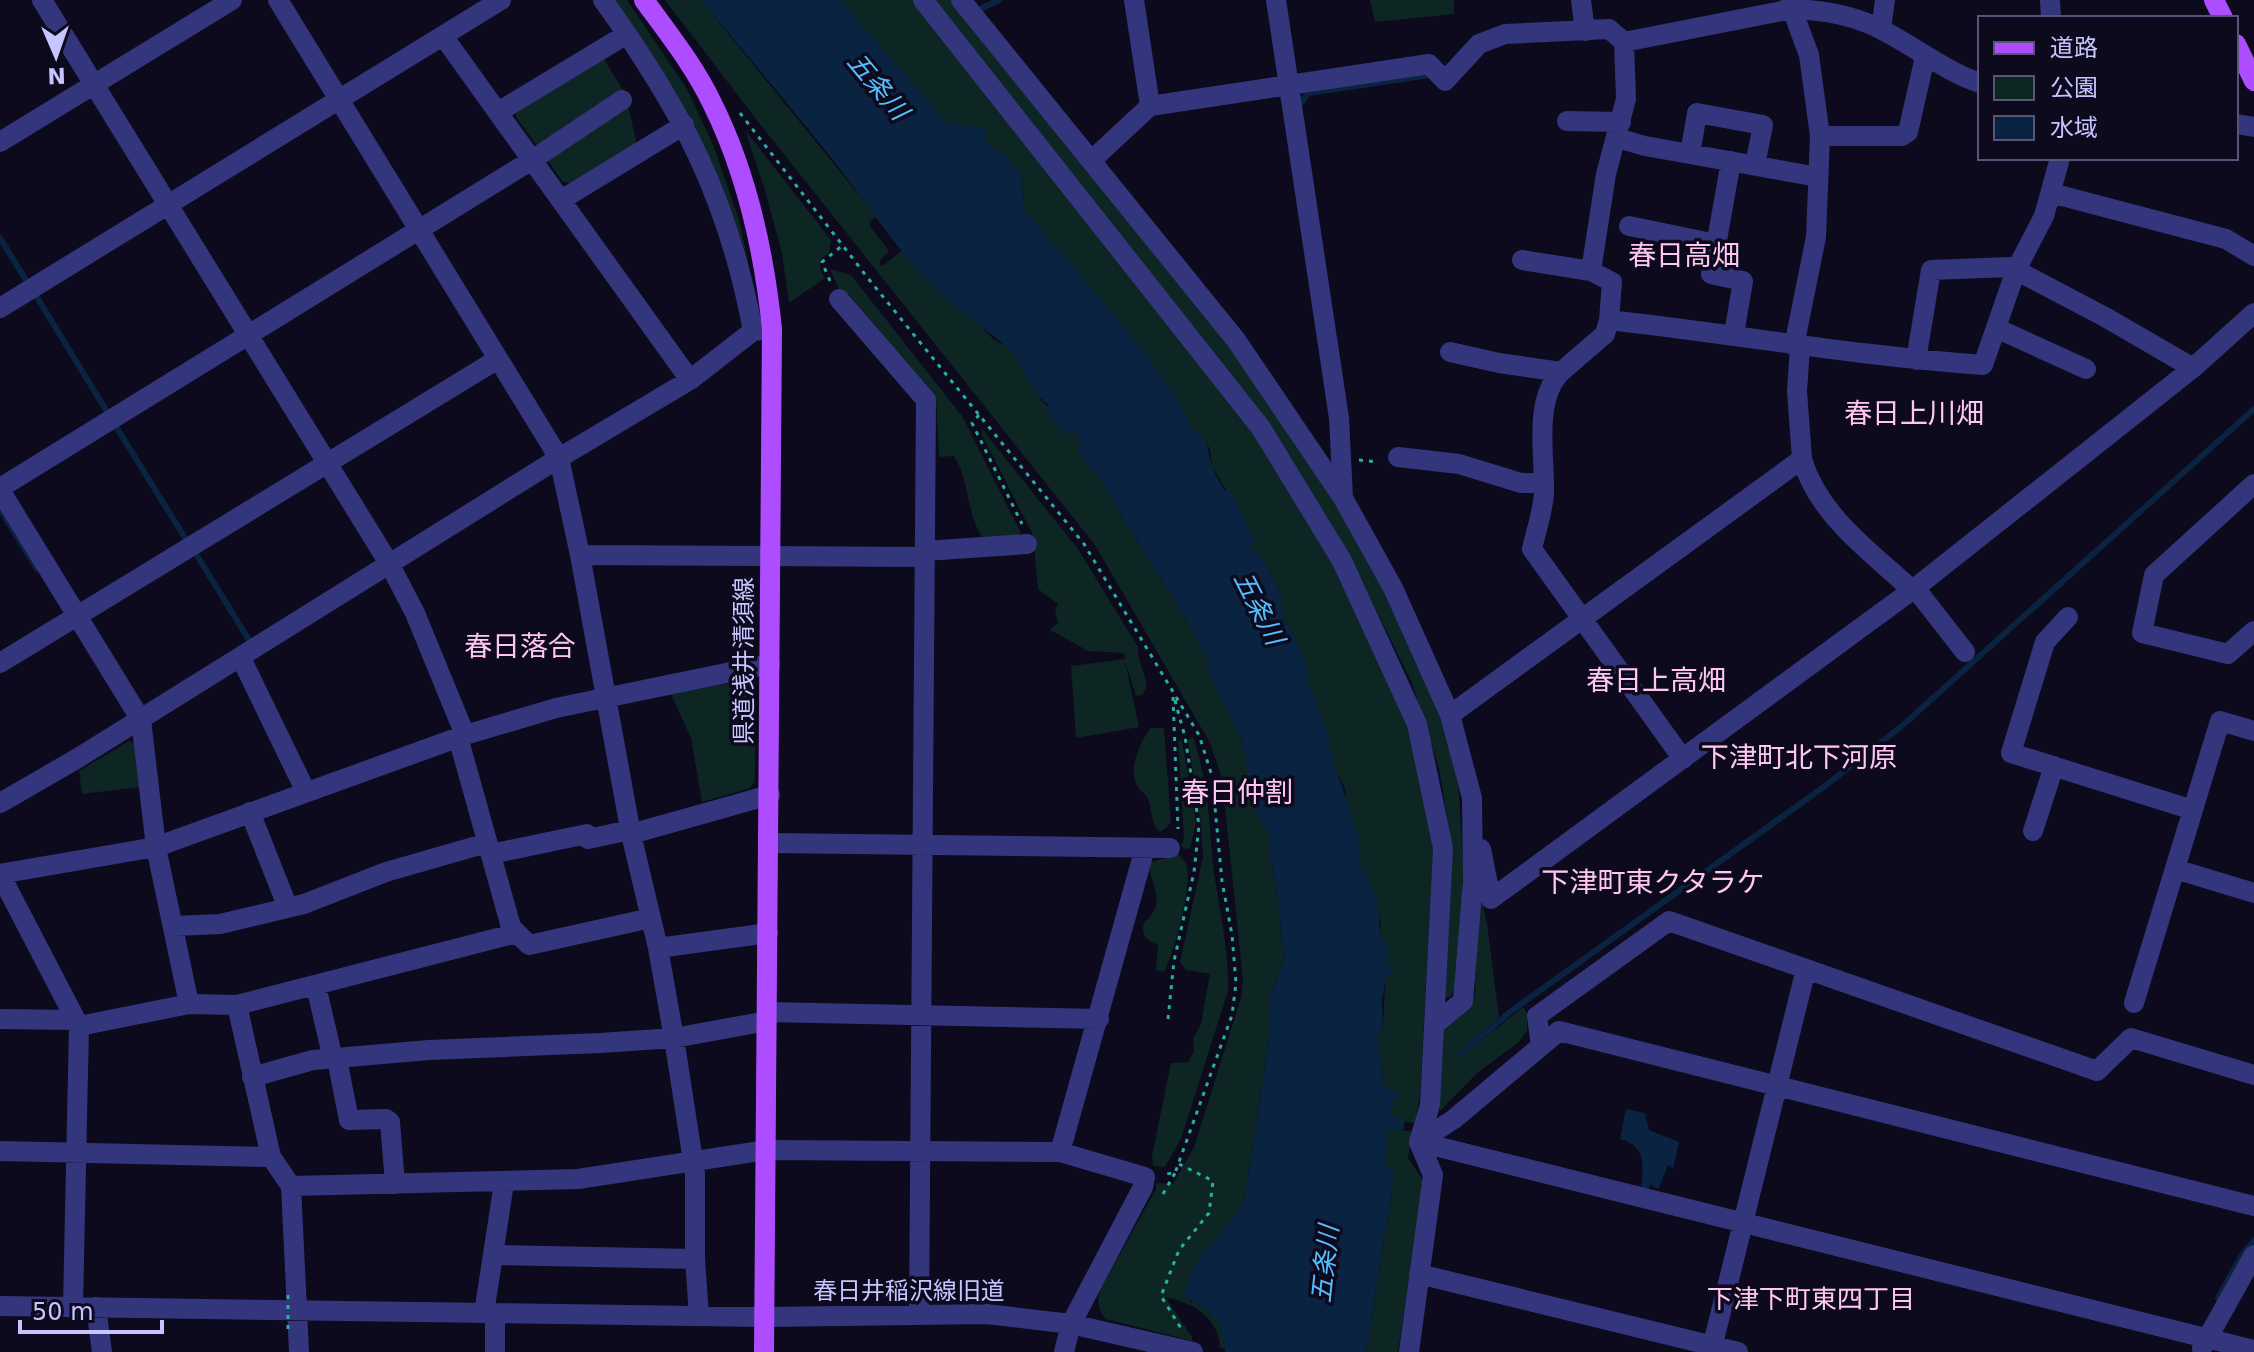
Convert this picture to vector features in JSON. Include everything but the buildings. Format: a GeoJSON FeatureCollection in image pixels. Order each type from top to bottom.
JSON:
{"type":"FeatureCollection","features":[{"type":"Feature","properties":{"kind":"main road","name":"県道浅井清須線"},"geometry":{"type":"LineString","coordinates":[[644,0],[712,101],[737,162],[755,220],[767,284],[762,330],[771,556],[764,1352]]}},
{"type":"Feature","properties":{"kind":"main road"},"geometry":{"type":"LineString","coordinates":[[2238,48],[2254,81]]}},
{"type":"Feature","properties":{"kind":"street"},"geometry":{"type":"LineString","coordinates":[[0,1019],[77,1023],[189,1004],[237,1005],[513,934],[461,736],[415,613],[329,463],[42,0]]}},
{"type":"Feature","properties":{"kind":"street"},"geometry":{"type":"LineString","coordinates":[[0,142],[94,85],[204,7],[232,0]]}},
{"type":"Feature","properties":{"kind":"street"},"geometry":{"type":"LineString","coordinates":[[278,0],[559,458],[580,555],[630,832],[658,948],[674,1038],[695,1174],[699,1316]]}},
{"type":"Feature","properties":{"kind":"street"},"geometry":{"type":"LineString","coordinates":[[0,308],[501,0]]}},
{"type":"Feature","properties":{"kind":"street"},"geometry":{"type":"LineString","coordinates":[[0,803],[141,720],[559,458],[690,380],[762,330],[711,181],[684,125],[603,0]]}},
{"type":"Feature","properties":{"kind":"street"},"geometry":{"type":"LineString","coordinates":[[923,0],[1261,428],[1342,561],[1417,724],[1443,848],[1430,1105],[1419,1142],[1433,1175],[1409,1352]]}},
{"type":"Feature","properties":{"kind":"street"},"geometry":{"type":"LineString","coordinates":[[961,0],[1236,340],[1343,498],[1393,588],[1450,715],[1472,798],[1491,899],[1913,589],[2193,368],[2254,313]]}},
{"type":"Feature","properties":{"kind":"street"},"geometry":{"type":"LineString","coordinates":[[1134,0],[1150,106]]}},
{"type":"Feature","properties":{"kind":"street"},"geometry":{"type":"LineString","coordinates":[[1276,0],[1339,418],[1343,498]]}},
{"type":"Feature","properties":{"kind":"street"},"geometry":{"type":"LineString","coordinates":[[1581,0],[1585,31]]}},
{"type":"Feature","properties":{"kind":"street"},"geometry":{"type":"LineString","coordinates":[[1881,29],[1885,0]]}},
{"type":"Feature","properties":{"kind":"street"},"geometry":{"type":"LineString","coordinates":[[1624,42],[1792,5],[1881,29],[1925,57],[1978,82]]}},
{"type":"Feature","properties":{"kind":"street"},"geometry":{"type":"LineString","coordinates":[[1792,5],[1809,55],[1820,136],[1816,237],[1797,346],[1802,459],[1808,482],[1834,517],[1913,589],[1965,652]]}},
{"type":"Feature","properties":{"kind":"street"},"geometry":{"type":"LineString","coordinates":[[1092,160],[1150,106],[1429,64],[1445,81],[1479,44],[1505,34],[1609,29],[1624,42],[1626,99],[1606,174],[1591,271]]}},
{"type":"Feature","properties":{"kind":"street"},"geometry":{"type":"LineString","coordinates":[[498,112],[627,34]]}},
{"type":"Feature","properties":{"kind":"street"},"geometry":{"type":"LineString","coordinates":[[443,36],[690,380]]}},
{"type":"Feature","properties":{"kind":"street"},"geometry":{"type":"LineString","coordinates":[[1820,136],[1902,136],[1908,132],[1925,57]]}},
{"type":"Feature","properties":{"kind":"street"},"geometry":{"type":"LineString","coordinates":[[189,1004],[156,847],[141,720],[0,489],[532,160],[622,100]]}},
{"type":"Feature","properties":{"kind":"street"},"geometry":{"type":"LineString","coordinates":[[1690,154],[1697,113],[1763,125],[1755,165]]}},
{"type":"Feature","properties":{"kind":"street"},"geometry":{"type":"LineString","coordinates":[[1567,121],[1619,130],[1645,146],[1818,177]]}},
{"type":"Feature","properties":{"kind":"street"},"geometry":{"type":"LineString","coordinates":[[561,200],[684,125]]}},
{"type":"Feature","properties":{"kind":"street"},"geometry":{"type":"LineString","coordinates":[[1609,320],[1734,334],[1797,346],[1983,365],[2016,270],[2044,216],[2059,160]]}},
{"type":"Feature","properties":{"kind":"street"},"geometry":{"type":"LineString","coordinates":[[1731,161],[1711,274],[1743,281],[1734,334]]}},
{"type":"Feature","properties":{"kind":"street"},"geometry":{"type":"LineString","coordinates":[[2051,193],[2226,239],[2254,256]]}},
{"type":"Feature","properties":{"kind":"street"},"geometry":{"type":"LineString","coordinates":[[1629,226],[1716,244]]}},
{"type":"Feature","properties":{"kind":"street"},"geometry":{"type":"LineString","coordinates":[[1522,260],[1591,271],[1612,282],[1605,334],[1550,384],[1542,440],[1544,496],[1532,549],[1683,759]]}},
{"type":"Feature","properties":{"kind":"street"},"geometry":{"type":"LineString","coordinates":[[1916,360],[1931,270],[2010,267],[2193,368]]}},
{"type":"Feature","properties":{"kind":"street"},"geometry":{"type":"LineString","coordinates":[[839,299],[926,400],[919,1314]]}},
{"type":"Feature","properties":{"kind":"street"},"geometry":{"type":"LineString","coordinates":[[1996,328],[2086,369]]}},
{"type":"Feature","properties":{"kind":"street"},"geometry":{"type":"LineString","coordinates":[[1450,352],[1561,372]]}},
{"type":"Feature","properties":{"kind":"street"},"geometry":{"type":"LineString","coordinates":[[0,663],[498,359]]}},
{"type":"Feature","properties":{"kind":"street"},"geometry":{"type":"LineString","coordinates":[[1398,457],[1459,464],[1521,483],[1543,483]]}},
{"type":"Feature","properties":{"kind":"street"},"geometry":{"type":"LineString","coordinates":[[1450,715],[1802,459]]}},
{"type":"Feature","properties":{"kind":"street"},"geometry":{"type":"LineString","coordinates":[[2254,484],[2154,575],[2142,633],[2228,654],[2254,631]]}},
{"type":"Feature","properties":{"kind":"street"},"geometry":{"type":"LineString","coordinates":[[580,555],[924,554],[1027,544]]}},
{"type":"Feature","properties":{"kind":"street"},"geometry":{"type":"LineString","coordinates":[[2068,617],[2045,642],[2011,753],[2193,810]]}},
{"type":"Feature","properties":{"kind":"street"},"geometry":{"type":"LineString","coordinates":[[241,658],[306,792]]}},
{"type":"Feature","properties":{"kind":"street"},"geometry":{"type":"LineString","coordinates":[[73,1306],[77,1023],[0,874],[156,847],[461,736],[556,708],[770,664]]}},
{"type":"Feature","properties":{"kind":"street"},"geometry":{"type":"LineString","coordinates":[[2134,1003],[2220,721],[2254,731]]}},
{"type":"Feature","properties":{"kind":"street"},"geometry":{"type":"LineString","coordinates":[[2033,831],[2054,766]]}},
{"type":"Feature","properties":{"kind":"street"},"geometry":{"type":"LineString","coordinates":[[174,926],[220,924],[288,908],[386,872],[489,848],[587,834],[588,839],[630,832],[770,795]]}},
{"type":"Feature","properties":{"kind":"street"},"geometry":{"type":"LineString","coordinates":[[1434,1025],[1463,1001],[1473,881],[1472,798]]}},
{"type":"Feature","properties":{"kind":"street"},"geometry":{"type":"LineString","coordinates":[[250,812],[288,908]]}},
{"type":"Feature","properties":{"kind":"street"},"geometry":{"type":"LineString","coordinates":[[769,843],[1170,848]]}},
{"type":"Feature","properties":{"kind":"street"},"geometry":{"type":"LineString","coordinates":[[1060,1152],[1145,848]]}},
{"type":"Feature","properties":{"kind":"street"},"geometry":{"type":"LineString","coordinates":[[2175,869],[2254,893]]}},
{"type":"Feature","properties":{"kind":"street"},"geometry":{"type":"LineString","coordinates":[[510,926],[529,945],[651,918]]}},
{"type":"Feature","properties":{"kind":"street"},"geometry":{"type":"LineString","coordinates":[[1541,1046],[1537,1016],[1669,921],[2097,1071],[2131,1038],[2254,1075]]}},
{"type":"Feature","properties":{"kind":"street"},"geometry":{"type":"LineString","coordinates":[[658,948],[768,933]]}},
{"type":"Feature","properties":{"kind":"street"},"geometry":{"type":"LineString","coordinates":[[1711,1349],[1806,969]]}},
{"type":"Feature","properties":{"kind":"street"},"geometry":{"type":"LineString","coordinates":[[316,986],[349,1120],[386,1119],[390,1122],[395,1184]]}},
{"type":"Feature","properties":{"kind":"street"},"geometry":{"type":"LineString","coordinates":[[237,1005],[271,1157],[291,1186],[299,1352]]}},
{"type":"Feature","properties":{"kind":"street"},"geometry":{"type":"LineString","coordinates":[[252,1077],[313,1060],[429,1050],[674,1038],[767,1017],[921,1015],[1099,1019]]}},
{"type":"Feature","properties":{"kind":"street"},"geometry":{"type":"LineString","coordinates":[[1419,1142],[1454,1119],[1559,1031],[2254,1206]]}},
{"type":"Feature","properties":{"kind":"street"},"geometry":{"type":"LineString","coordinates":[[1419,1142],[1743,1223],[2204,1346],[2254,1350]]}},
{"type":"Feature","properties":{"kind":"street"},"geometry":{"type":"LineString","coordinates":[[291,1186],[578,1179],[766,1150],[1060,1152],[1145,1177],[1143,1187],[1071,1324],[1064,1352]]}},
{"type":"Feature","properties":{"kind":"street"},"geometry":{"type":"LineString","coordinates":[[0,1151],[271,1157]]}},
{"type":"Feature","properties":{"kind":"street"},"geometry":{"type":"LineString","coordinates":[[495,1352],[489,1314],[493,1255],[504,1183]]}},
{"type":"Feature","properties":{"kind":"street"},"geometry":{"type":"LineString","coordinates":[[493,1255],[695,1259]]}},
{"type":"Feature","properties":{"kind":"street"},"geometry":{"type":"LineString","coordinates":[[2204,1346],[2254,1255]]}},
{"type":"Feature","properties":{"kind":"street"},"geometry":{"type":"LineString","coordinates":[[1419,1274],[1711,1349],[1738,1352]]}},
{"type":"Feature","properties":{"kind":"street","name":"春日井稲沢線旧道"},"geometry":{"type":"LineString","coordinates":[[0,1306],[765,1317],[987,1314],[1071,1324],[1188,1351]]}},
{"type":"Feature","properties":{"kind":"street"},"geometry":{"type":"LineString","coordinates":[[96,1307],[102,1352]]}},
{"type":"Feature","properties":{"kind":"path"},"geometry":{"type":"LineString","coordinates":[[740,114],[1084,544],[1199,735],[1212,776],[1236,983],[1232,1015],[1175,1173],[1145,1177]]}},
{"type":"Feature","properties":{"kind":"path"},"geometry":{"type":"LineString","coordinates":[[823,268],[822,262],[843,245]]}},
{"type":"Feature","properties":{"kind":"path"},"geometry":{"type":"LineString","coordinates":[[979,415],[972,423],[1026,534],[1027,544]]}},
{"type":"Feature","properties":{"kind":"path"},"geometry":{"type":"LineString","coordinates":[[1342,460],[1397,463],[1398,457]]}},
{"type":"Feature","properties":{"kind":"path"},"geometry":{"type":"LineString","coordinates":[[1170,848],[1179,837],[1172,690]]}},
{"type":"Feature","properties":{"kind":"path"},"geometry":{"type":"LineString","coordinates":[[1179,1164],[1213,1181],[1209,1213],[1179,1250],[1161,1296],[1185,1336],[1188,1351]]}},
{"type":"Feature","properties":{"kind":"path"},"geometry":{"type":"LineString","coordinates":[[288,1293],[288,1329]]}},
{"type":"Feature","properties":{"kind":"green space"},"geometry":{"type":"Polygon","coordinates":[[[611,0],[627,0],[687,89],[714,147],[739,220],[752,280],[611,0]]]}},
{"type":"Feature","properties":{"kind":"green space"},"geometry":{"type":"Polygon","coordinates":[[[665,0],[701,0],[876,216],[870,226],[889,251],[879,262],[882,266],[903,250],[924,277],[993,339],[1009,348],[1040,399],[1080,435],[1078,452],[1101,481],[1195,634],[1200,650],[1209,657],[1208,671],[1242,739],[1264,825],[1269,833],[1281,942],[1286,954],[1270,996],[1269,1040],[1244,1203],[1197,1261],[1189,1301],[1217,1318],[1225,1349],[1220,1347],[1215,1328],[1209,1320],[1185,1303],[1165,1297],[1192,1341],[1106,1319],[1098,1302],[1100,1290],[1156,1189],[1156,1183],[1173,1184],[1194,1147],[1241,998],[1243,980],[1222,778],[1210,743],[1095,545],[665,0]]]}},
{"type":"Feature","properties":{"kind":"green space"},"geometry":{"type":"Polygon","coordinates":[[[840,0],[913,0],[1253,429],[1335,564],[1417,746],[1427,797],[1433,849],[1420,1095],[1415,1123],[1397,1120],[1391,1115],[1394,1098],[1384,1085],[1378,1033],[1383,1028],[1387,944],[1380,938],[1381,923],[1359,863],[1344,786],[1333,766],[1305,686],[1298,644],[1285,620],[1279,590],[1264,560],[1252,551],[1227,492],[1212,466],[1210,449],[1201,435],[1190,429],[1058,248],[1025,213],[1021,174],[982,139],[983,133],[947,123],[840,0]]]}},
{"type":"Feature","properties":{"kind":"green space"},"geometry":{"type":"Polygon","coordinates":[[[932,0],[952,0],[1234,349],[1321,476],[1391,598],[1450,739],[1459,793],[1463,865],[1460,983],[1450,997],[1443,998],[1452,847],[1439,768],[1412,683],[1350,557],[932,0]]]}},
{"type":"Feature","properties":{"kind":"green space"},"geometry":{"type":"Polygon","coordinates":[[[1370,0],[1454,0],[1454,14],[1375,22],[1370,0]]]}},
{"type":"Feature","properties":{"kind":"green space"},"geometry":{"type":"Polygon","coordinates":[[[602,56],[625,93],[637,145],[575,183],[563,182],[516,117],[516,110],[602,56]]]}},
{"type":"Feature","properties":{"kind":"green space"},"geometry":{"type":"Polygon","coordinates":[[[745,130],[831,240],[829,253],[820,260],[820,270],[825,278],[789,303],[782,253],[745,130]]]}},
{"type":"Feature","properties":{"kind":"green space"},"geometry":{"type":"Polygon","coordinates":[[[830,269],[851,275],[962,416],[1021,533],[1017,536],[983,538],[973,518],[963,477],[954,456],[939,457],[936,399],[849,294],[842,296],[830,269]]]}},
{"type":"Feature","properties":{"kind":"green space"},"geometry":{"type":"Polygon","coordinates":[[[982,429],[1078,549],[1138,647],[1147,686],[1142,695],[1136,696],[1125,661],[1139,727],[1076,738],[1071,666],[1125,659],[1124,653],[1088,651],[1050,630],[1058,623],[1055,610],[1058,604],[1038,589],[1033,535],[982,435],[982,429]]]}},
{"type":"Feature","properties":{"kind":"green space"},"geometry":{"type":"Polygon","coordinates":[[[752,679],[756,682],[755,782],[748,789],[702,802],[691,738],[671,694],[752,679]]]}},
{"type":"Feature","properties":{"kind":"green space"},"geometry":{"type":"Polygon","coordinates":[[[1150,728],[1164,728],[1171,823],[1162,831],[1156,827],[1148,800],[1138,787],[1134,772],[1139,749],[1150,728]]]}},
{"type":"Feature","properties":{"kind":"green space"},"geometry":{"type":"Polygon","coordinates":[[[1193,737],[1205,787],[1226,946],[1228,991],[1181,1139],[1165,1167],[1153,1166],[1152,1156],[1171,1063],[1188,1062],[1194,1052],[1193,1039],[1201,1024],[1210,974],[1186,970],[1180,962],[1203,857],[1188,740],[1193,737]]]}},
{"type":"Feature","properties":{"kind":"green space"},"geometry":{"type":"Polygon","coordinates":[[[1182,740],[1196,822],[1190,848],[1185,849],[1181,846],[1184,837],[1178,741],[1182,740]]]}},
{"type":"Feature","properties":{"kind":"green space"},"geometry":{"type":"Polygon","coordinates":[[[129,741],[134,744],[139,787],[82,794],[79,771],[129,741]]]}},
{"type":"Feature","properties":{"kind":"green space"},"geometry":{"type":"Polygon","coordinates":[[[1178,854],[1186,864],[1187,887],[1173,950],[1164,972],[1156,970],[1158,945],[1147,939],[1143,931],[1144,922],[1157,901],[1148,863],[1178,854]]]}},
{"type":"Feature","properties":{"kind":"green space"},"geometry":{"type":"Polygon","coordinates":[[[1477,878],[1487,924],[1499,1017],[1457,1055],[1471,1049],[1523,1007],[1527,1013],[1527,1031],[1519,1042],[1477,1073],[1440,1111],[1440,1033],[1468,1006],[1475,994],[1477,878]]]}},
{"type":"Feature","properties":{"kind":"green space"},"geometry":{"type":"Polygon","coordinates":[[[1388,1128],[1413,1132],[1408,1158],[1424,1182],[1398,1352],[1366,1352],[1394,1177],[1381,1157],[1385,1156],[1388,1128]]]}},
{"type":"Feature","properties":{"kind":"water","name":"五条川"},"geometry":{"type":"Polygon","coordinates":[[[701,0],[840,0],[947,123],[986,128],[988,132],[983,133],[983,139],[997,152],[1003,152],[1021,174],[1025,213],[1058,248],[1154,366],[1185,413],[1191,429],[1205,441],[1212,466],[1224,490],[1232,493],[1255,541],[1251,545],[1252,551],[1264,560],[1279,590],[1285,620],[1309,671],[1305,686],[1312,690],[1329,738],[1328,749],[1333,752],[1336,761],[1332,762],[1360,845],[1359,863],[1376,898],[1380,938],[1387,943],[1387,964],[1394,968],[1394,973],[1386,977],[1382,1001],[1383,1028],[1378,1038],[1384,1085],[1390,1092],[1397,1089],[1401,1093],[1394,1098],[1391,1115],[1405,1121],[1403,1130],[1388,1129],[1385,1157],[1382,1157],[1394,1177],[1366,1352],[1225,1352],[1216,1319],[1184,1293],[1197,1261],[1244,1203],[1269,1040],[1270,996],[1286,954],[1281,942],[1269,833],[1256,814],[1242,739],[1207,671],[1209,657],[1200,650],[1195,634],[1101,481],[1078,452],[1080,435],[1064,434],[1047,413],[1048,404],[1036,393],[1013,353],[942,295],[911,262],[833,160],[701,0]]]}},
{"type":"Feature","properties":{"kind":"water"},"geometry":{"type":"Polygon","coordinates":[[[1626,1109],[1645,1113],[1649,1130],[1679,1142],[1673,1169],[1668,1165],[1659,1188],[1652,1184],[1648,1189],[1641,1188],[1643,1165],[1639,1152],[1620,1139],[1626,1109]]]}},
{"type":"Feature","properties":{"kind":"waterway"},"geometry":{"type":"LineString","coordinates":[[982,8],[999,0]]}},
{"type":"Feature","properties":{"kind":"waterway"},"geometry":{"type":"LineString","coordinates":[[1302,102],[1308,93],[1430,75]]}},
{"type":"Feature","properties":{"kind":"waterway"},"geometry":{"type":"LineString","coordinates":[[0,238],[26,280]]}},
{"type":"Feature","properties":{"kind":"waterway"},"geometry":{"type":"LineString","coordinates":[[38,299],[106,410]]}},
{"type":"Feature","properties":{"kind":"waterway"},"geometry":{"type":"LineString","coordinates":[[1461,1054],[1510,1012],[1825,786],[1903,725],[2254,409]]}},
{"type":"Feature","properties":{"kind":"waterway"},"geometry":{"type":"LineString","coordinates":[[117,428],[185,538]]}},
{"type":"Feature","properties":{"kind":"waterway"},"geometry":{"type":"LineString","coordinates":[[0,509],[37,569]]}},
{"type":"Feature","properties":{"kind":"waterway"},"geometry":{"type":"LineString","coordinates":[[198,557],[249,640]]}},
{"type":"Feature","properties":{"kind":"waterway"},"geometry":{"type":"LineString","coordinates":[[2218,1298],[2254,1240]]}},
{"type":"Feature","properties":{"kind":"district","name":"春日高畑"},"geometry":{"type":"Point","coordinates":[1684,255]}},
{"type":"Feature","properties":{"kind":"district","name":"春日上川畑"},"geometry":{"type":"Point","coordinates":[1914,413]}},
{"type":"Feature","properties":{"kind":"district","name":"春日落合"},"geometry":{"type":"Point","coordinates":[520,646]}},
{"type":"Feature","properties":{"kind":"district","name":"春日上高畑"},"geometry":{"type":"Point","coordinates":[1656,680]}},
{"type":"Feature","properties":{"kind":"district","name":"下津町北下河原"},"geometry":{"type":"Point","coordinates":[1799,757]}},
{"type":"Feature","properties":{"kind":"district","name":"春日仲割"},"geometry":{"type":"Point","coordinates":[1237,792]}},
{"type":"Feature","properties":{"kind":"district","name":"下津町東クタラケ"},"geometry":{"type":"Point","coordinates":[1653,882]}},
{"type":"Feature","properties":{"kind":"district","name":"下津下町東四丁目"},"geometry":{"type":"Point","coordinates":[1811,1299]}}]}
